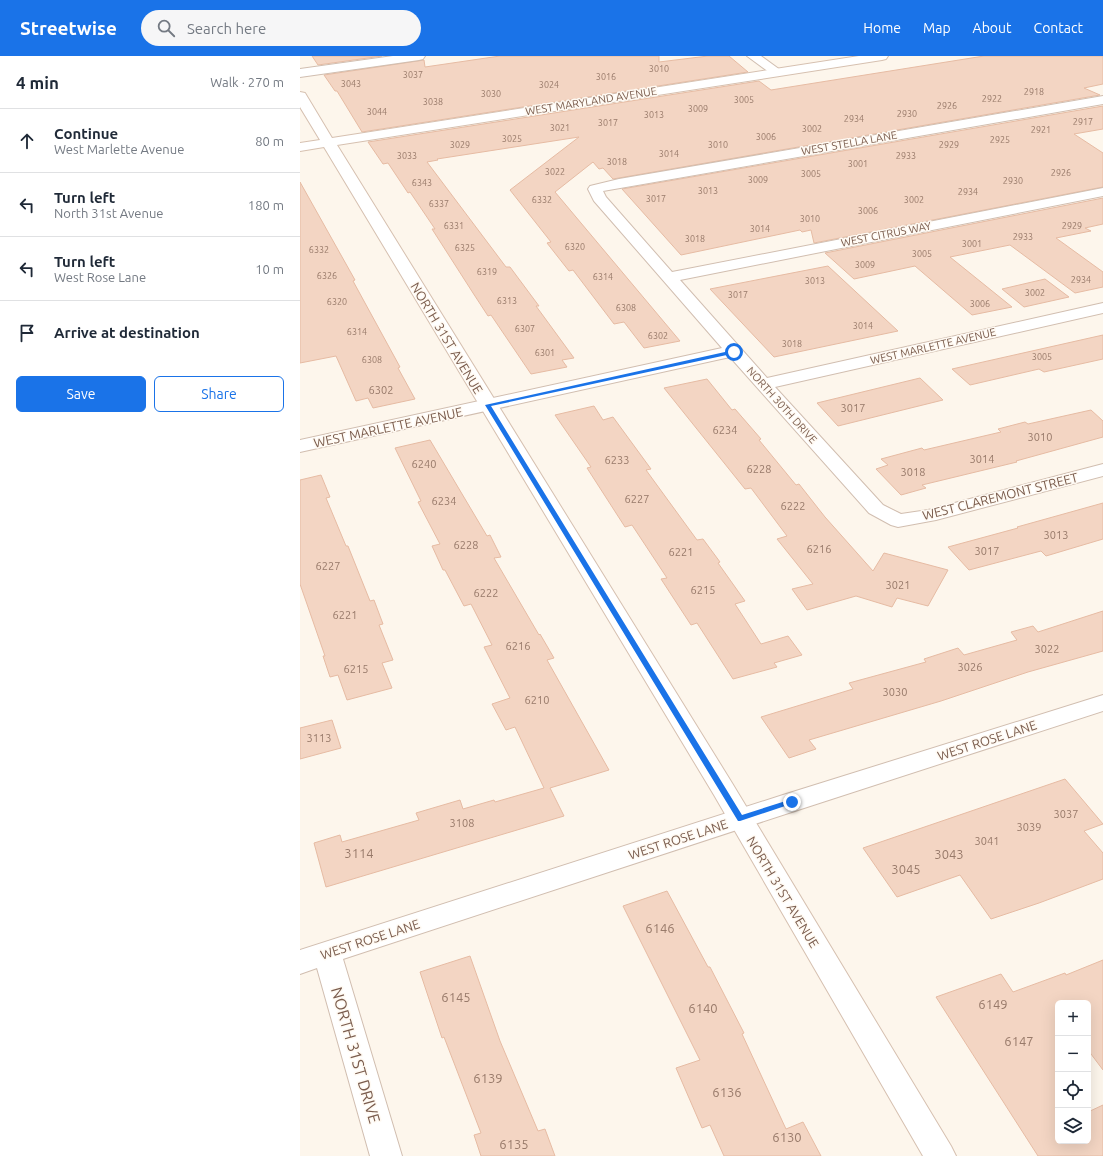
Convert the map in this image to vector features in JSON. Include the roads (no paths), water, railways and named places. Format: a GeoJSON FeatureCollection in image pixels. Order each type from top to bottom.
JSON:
{"type":"FeatureCollection","features":[{"type":"Feature","properties":{"kind":"street"},"geometry":{"type":"LineString","coordinates":[[300,73],[419,56]]}},
{"type":"Feature","properties":{"kind":"street"},"geometry":{"type":"LineString","coordinates":[[753,56],[777,72]]}},
{"type":"Feature","properties":{"kind":"street","name":"WEST MARYLAND AVENUE"},"geometry":{"type":"LineString","coordinates":[[300,147],[882,56]]}},
{"type":"Feature","properties":{"kind":"street","name":"NORTH 31ST AVENUE"},"geometry":{"type":"LineString","coordinates":[[300,96],[740,819],[940,1156]]}},
{"type":"Feature","properties":{"kind":"street","name":"WEST STELLA LANE"},"geometry":{"type":"LineString","coordinates":[[595,189],[618,183],[1103,100]]}},
{"type":"Feature","properties":{"kind":"street","name":"NORTH 30TH DRIVE"},"geometry":{"type":"LineString","coordinates":[[595,189],[599,198],[734,352],[876,509],[898,521]]}},
{"type":"Feature","properties":{"kind":"street","name":"WEST CITRUS WAY"},"geometry":{"type":"LineString","coordinates":[[669,277],[1103,192]]}},
{"type":"Feature","properties":{"kind":"street","name":"WEST MARLETTE AVENUE"},"geometry":{"type":"LineString","coordinates":[[763,384],[1103,308]]}},
{"type":"Feature","properties":{"kind":"street","name":"WEST MARLETTE AVENUE"},"geometry":{"type":"LineString","coordinates":[[300,446],[734,352]]}},
{"type":"Feature","properties":{"kind":"street","name":"WEST CLAREMONT STREET"},"geometry":{"type":"LineString","coordinates":[[898,521],[929,516],[1103,470]]}},
{"type":"Feature","properties":{"kind":"street","name":"WEST ROSE LANE"},"geometry":{"type":"LineString","coordinates":[[314,957],[1103,703]]}},
{"type":"Feature","properties":{"kind":"street","name":"NORTH 31ST DRIVE"},"geometry":{"type":"LineString","coordinates":[[314,957],[386,1156]]}}]}
